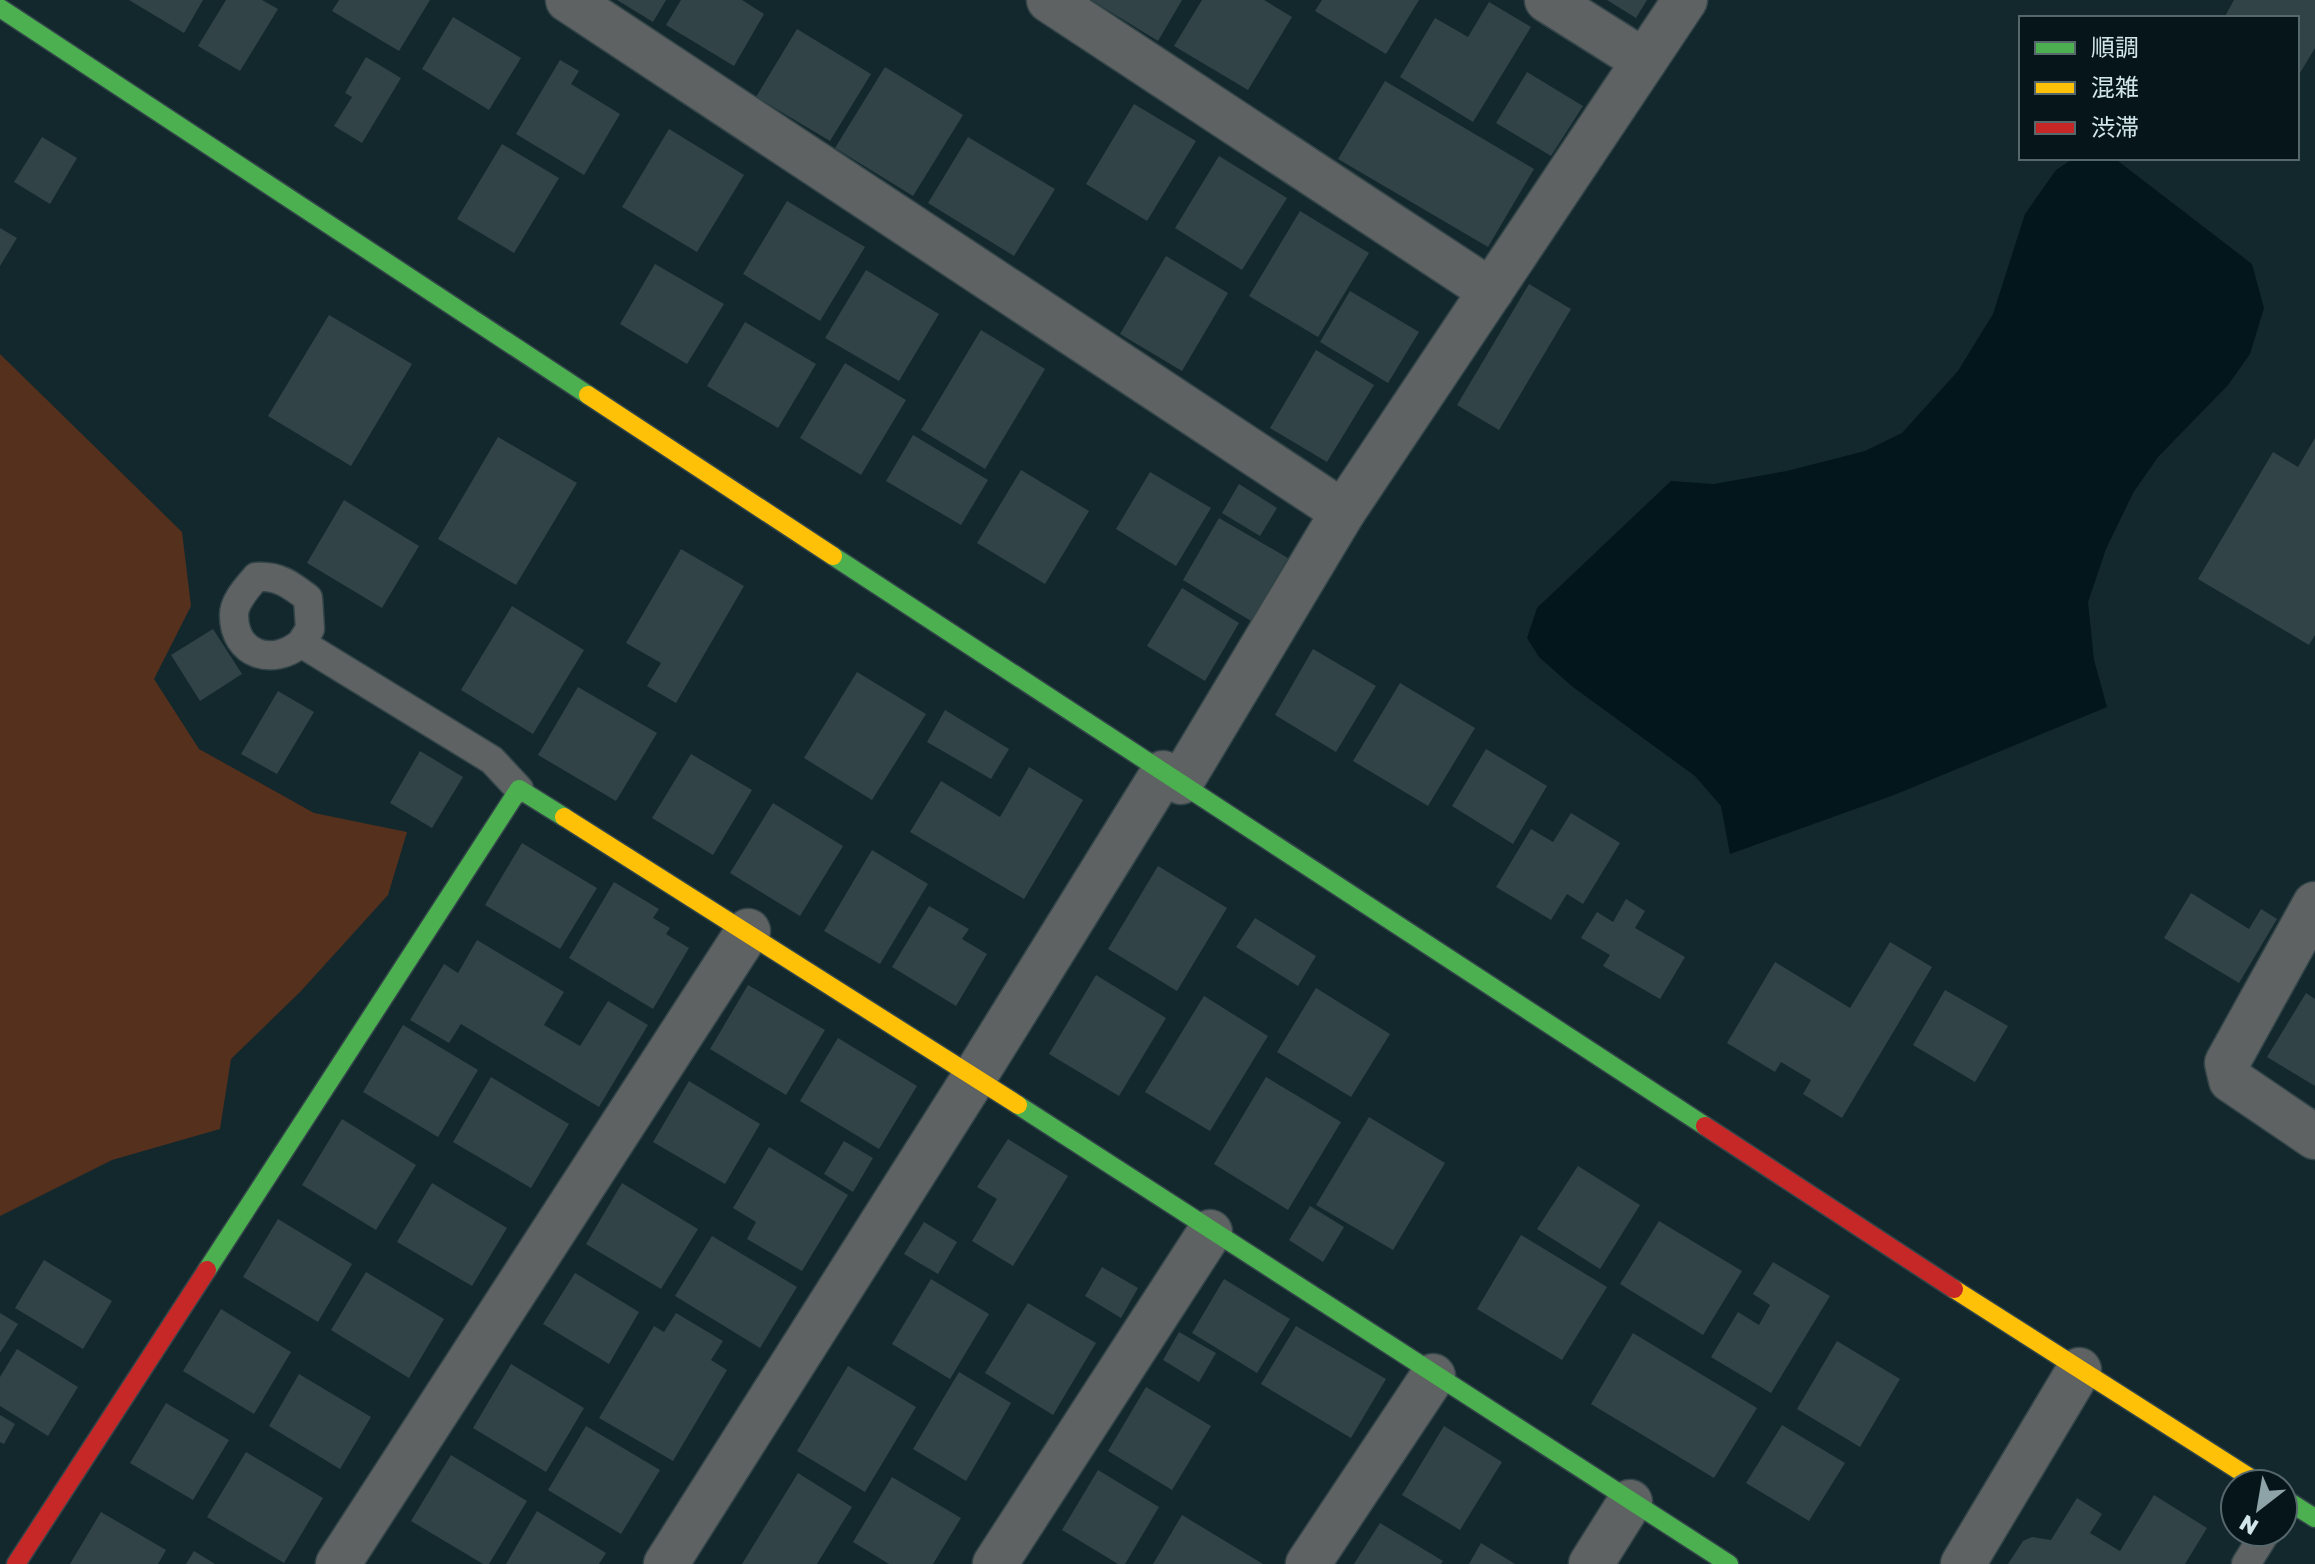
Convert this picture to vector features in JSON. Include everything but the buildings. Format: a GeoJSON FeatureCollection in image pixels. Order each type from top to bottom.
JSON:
{"type":"FeatureCollection","features":[{"type":"Feature","properties":{"kind":"street"},"geometry":{"type":"LineString","coordinates":[[568,0],[1343,512]]}},
{"type":"Feature","properties":{"kind":"street"},"geometry":{"type":"LineString","coordinates":[[1049,0],[1491,291]]}},
{"type":"Feature","properties":{"kind":"street"},"geometry":{"type":"LineString","coordinates":[[1547,0],[1644,61]]}},
{"type":"Feature","properties":{"kind":"street"},"geometry":{"type":"LineString","coordinates":[[666,1564],[975,1076],[1343,512],[1685,0]]}},
{"type":"Feature","properties":{"kind":"street"},"geometry":{"type":"LineString","coordinates":[[0,8],[2079,1370],[2235,1468]]}},
{"type":"Feature","properties":{"kind":"street"},"geometry":{"type":"LineString","coordinates":[[16,1564],[519,789],[975,1076],[1210,1232],[1729,1564]]}},
{"type":"Feature","properties":{"kind":"street"},"geometry":{"type":"LineString","coordinates":[[2315,904],[2227,1063],[2231,1080],[2315,1137]]}},
{"type":"Feature","properties":{"kind":"street"},"geometry":{"type":"LineString","coordinates":[[338,1564],[748,931]]}},
{"type":"Feature","properties":{"kind":"street"},"geometry":{"type":"LineString","coordinates":[[995,1564],[1210,1232]]}},
{"type":"Feature","properties":{"kind":"street"},"geometry":{"type":"LineString","coordinates":[[1963,1564],[2079,1370]]}},
{"type":"Feature","properties":{"kind":"street"},"geometry":{"type":"LineString","coordinates":[[1308,1564],[1433,1376]]}},
{"type":"Feature","properties":{"kind":"street"},"geometry":{"type":"LineString","coordinates":[[1591,1564],[1630,1502]]}},
{"type":"Feature","properties":{"kind":"lane"},"geometry":{"type":"LineString","coordinates":[[301,643],[492,760],[519,789]]}},
{"type":"Feature","properties":{"kind":"shaded area"},"geometry":{"type":"Polygon","coordinates":[[[2071,160],[2117,160],[2252,264],[2264,308],[2250,354],[2228,385],[2158,457],[2133,493],[2106,549],[2088,602],[2094,660],[2107,707],[1894,795],[1730,854],[1721,806],[1695,776],[1573,687],[1539,657],[1527,638],[1537,608],[1671,481],[1714,484],[1787,471],[1865,451],[1902,433],[1958,371],[1993,314],[2025,214],[2056,170],[2071,160]]]}},
{"type":"Feature","properties":{"kind":"shaded area"},"geometry":{"type":"Polygon","coordinates":[[[0,354],[182,532],[191,606],[154,679],[199,749],[314,813],[407,832],[388,895],[301,991],[231,1059],[220,1129],[112,1160],[0,1216],[0,354]]]}},
{"type":"Feature","properties":{"kind":"traffic: fast"},"geometry":{"type":"LineString","coordinates":[[0,8],[588,395]]}},
{"type":"Feature","properties":{"kind":"traffic: fast"},"geometry":{"type":"LineString","coordinates":[[833,556],[1705,1126]]}},
{"type":"Feature","properties":{"kind":"traffic: fast"},"geometry":{"type":"LineString","coordinates":[[207,1270],[519,789],[564,817]]}},
{"type":"Feature","properties":{"kind":"traffic: fast"},"geometry":{"type":"LineString","coordinates":[[1018,1105],[1729,1564]]}},
{"type":"Feature","properties":{"kind":"traffic: fast"},"geometry":{"type":"LineString","coordinates":[[2299,1508],[2315,1518]]}},
{"type":"Feature","properties":{"kind":"traffic: slow"},"geometry":{"type":"LineString","coordinates":[[588,395],[833,556]]}},
{"type":"Feature","properties":{"kind":"traffic: slow"},"geometry":{"type":"LineString","coordinates":[[564,817],[1018,1105]]}},
{"type":"Feature","properties":{"kind":"traffic: slow"},"geometry":{"type":"LineString","coordinates":[[1954,1289],[2235,1468]]}},
{"type":"Feature","properties":{"kind":"traffic: jam"},"geometry":{"type":"LineString","coordinates":[[1705,1126],[1954,1289]]}},
{"type":"Feature","properties":{"kind":"traffic: jam"},"geometry":{"type":"LineString","coordinates":[[16,1564],[207,1270]]}}]}
